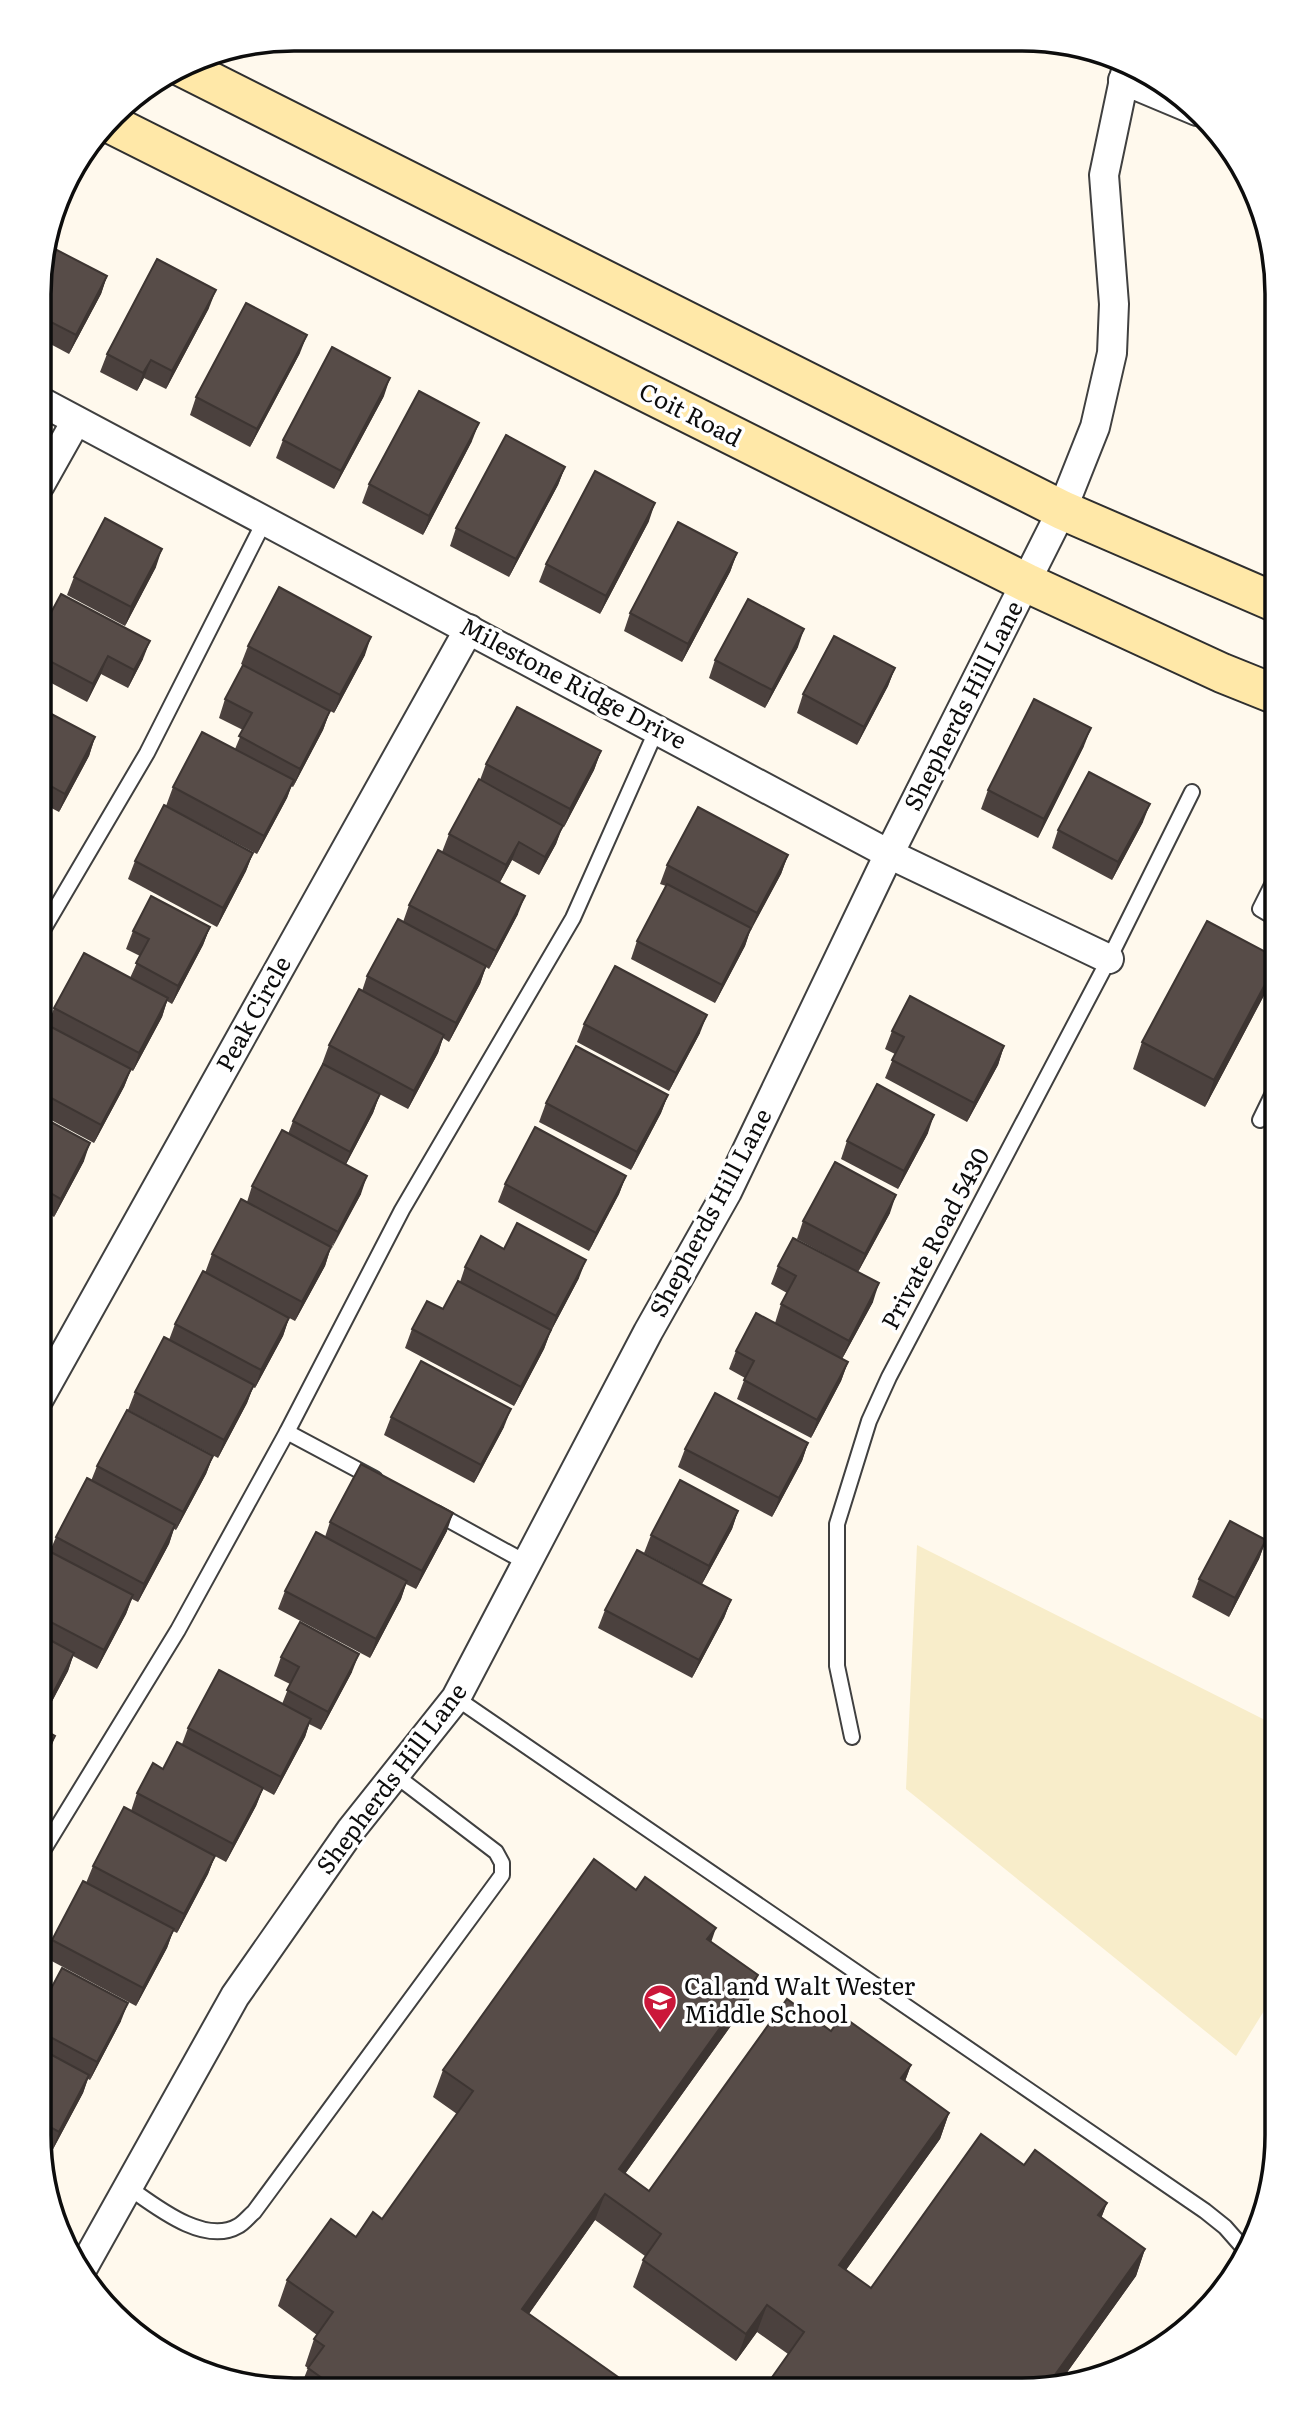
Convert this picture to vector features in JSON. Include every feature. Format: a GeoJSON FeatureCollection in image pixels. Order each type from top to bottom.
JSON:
{"type":"FeatureCollection","features":[{"type":"Feature","properties":{"kind":"main road"},"geometry":{"type":"LineString","coordinates":[[194,72],[1062,510],[1265,598]]}},
{"type":"Feature","properties":{"kind":"main road","name":"Coit Road"},"geometry":{"type":"LineString","coordinates":[[117,127],[1027,583],[1265,690]]}},
{"type":"Feature","properties":{"kind":"street","name":"Shepherds Hill Lane"},"geometry":{"type":"LineString","coordinates":[[87,2261],[235,1996],[351,1830],[456,1698],[648,1332],[727,1192],[889,854],[1062,510],[1095,427],[1112,354],[1114,304],[1104,175],[1125,75]]}},
{"type":"Feature","properties":{"kind":"street"},"geometry":{"type":"LineString","coordinates":[[1125,75],[1146,86]]}},
{"type":"Feature","properties":{"kind":"street","name":"Milestone Ridge Drive"},"geometry":{"type":"LineString","coordinates":[[51,407],[265,518],[889,854],[1109,959]]}},
{"type":"Feature","properties":{"kind":"street"},"geometry":{"type":"LineString","coordinates":[[51,465],[76,421]]}},
{"type":"Feature","properties":{"kind":"street","name":"Peak Circle"},"geometry":{"type":"LineString","coordinates":[[51,1378],[469,629]]}},
{"type":"Feature","properties":{"kind":"lane"},"geometry":{"type":"LineString","coordinates":[[51,916],[147,753],[265,518]]}},
{"type":"Feature","properties":{"kind":"lane"},"geometry":{"type":"LineString","coordinates":[[51,1837],[178,1630],[287,1432],[402,1210],[573,918],[657,729]]}},
{"type":"Feature","properties":{"kind":"lane","name":"Private Road 5430"},"geometry":{"type":"LineString","coordinates":[[852,1737],[837,1667],[835,1585],[837,1524],[854,1466],[888,1377],[1109,959],[1192,792]]}},
{"type":"Feature","properties":{"kind":"lane"},"geometry":{"type":"LineString","coordinates":[[1260,1120],[1265,1110]]}},
{"type":"Feature","properties":{"kind":"lane"},"geometry":{"type":"LineString","coordinates":[[287,1432],[383,1484]]}},
{"type":"Feature","properties":{"kind":"lane"},"geometry":{"type":"LineString","coordinates":[[419,1504],[527,1563]]}},
{"type":"Feature","properties":{"kind":"lane"},"geometry":{"type":"LineString","coordinates":[[456,1698],[1205,2211],[1240,2243]]}},
{"type":"Feature","properties":{"kind":"lane"},"geometry":{"type":"LineString","coordinates":[[128,2187],[186,2225],[220,2231],[237,2227],[254,2211],[502,1875],[502,1863],[496,1852],[395,1775]]}},
{"type":"Feature","properties":{"kind":"shaded area"},"geometry":{"type":"Polygon","coordinates":[[[917,1545],[1265,1720],[1265,2009],[1236,2056],[906,1789],[917,1545]]]}},
{"type":"Feature","properties":{"kind":"building"},"geometry":{"type":"Polygon","coordinates":[[[55,249],[107,276],[76,335],[51,322],[55,249]]]}},
{"type":"Feature","properties":{"kind":"building"},"geometry":{"type":"Polygon","coordinates":[[[157,259],[216,290],[172,371],[151,360],[143,373],[107,354],[157,259]]]}},
{"type":"Feature","properties":{"kind":"building"},"geometry":{"type":"Polygon","coordinates":[[[246,303],[307,335],[257,429],[196,397],[246,303]]]}},
{"type":"Feature","properties":{"kind":"building"},"geometry":{"type":"Polygon","coordinates":[[[332,347],[390,378],[341,471],[283,440],[332,347]]]}},
{"type":"Feature","properties":{"kind":"building"},"geometry":{"type":"Polygon","coordinates":[[[419,391],[479,423],[429,516],[369,484],[419,391]]]}},
{"type":"Feature","properties":{"kind":"building"},"geometry":{"type":"Polygon","coordinates":[[[506,435],[565,467],[516,559],[456,528],[506,435]]]}},
{"type":"Feature","properties":{"kind":"building"},"geometry":{"type":"Polygon","coordinates":[[[595,471],[655,503],[606,596],[546,564],[595,471]]]}},
{"type":"Feature","properties":{"kind":"building"},"geometry":{"type":"Polygon","coordinates":[[[105,518],[162,549],[131,607],[74,577],[105,518]]]}},
{"type":"Feature","properties":{"kind":"building"},"geometry":{"type":"Polygon","coordinates":[[[678,522],[737,553],[688,644],[630,613],[678,522]]]}},
{"type":"Feature","properties":{"kind":"building"},"geometry":{"type":"Polygon","coordinates":[[[279,587],[371,637],[340,695],[248,646],[279,587]]]}},
{"type":"Feature","properties":{"kind":"building"},"geometry":{"type":"Polygon","coordinates":[[[61,594],[150,641],[134,670],[108,656],[93,684],[51,662],[51,613],[61,594]]]}},
{"type":"Feature","properties":{"kind":"building"},"geometry":{"type":"Polygon","coordinates":[[[748,599],[804,629],[772,690],[715,660],[748,599]]]}},
{"type":"Feature","properties":{"kind":"building"},"geometry":{"type":"Polygon","coordinates":[[[834,636],[895,668],[864,727],[803,694],[834,636]]]}},
{"type":"Feature","properties":{"kind":"building"},"geometry":{"type":"Polygon","coordinates":[[[243,665],[330,711],[300,769],[239,736],[252,713],[225,699],[243,665]]]}},
{"type":"Feature","properties":{"kind":"building"},"geometry":{"type":"Polygon","coordinates":[[[1034,699],[1091,728],[1044,819],[988,790],[1034,699]]]}},
{"type":"Feature","properties":{"kind":"building"},"geometry":{"type":"Polygon","coordinates":[[[517,707],[601,751],[570,809],[486,764],[517,707]]]}},
{"type":"Feature","properties":{"kind":"building"},"geometry":{"type":"Polygon","coordinates":[[[51,714],[95,737],[65,794],[51,786],[51,714]]]}},
{"type":"Feature","properties":{"kind":"building"},"geometry":{"type":"Polygon","coordinates":[[[202,732],[294,780],[264,836],[173,787],[202,732]]]}},
{"type":"Feature","properties":{"kind":"building"},"geometry":{"type":"Polygon","coordinates":[[[1089,772],[1150,804],[1118,862],[1058,830],[1089,772]]]}},
{"type":"Feature","properties":{"kind":"building"},"geometry":{"type":"Polygon","coordinates":[[[479,779],[563,826],[545,857],[519,842],[506,865],[449,834],[479,779]]]}},
{"type":"Feature","properties":{"kind":"building"},"geometry":{"type":"Polygon","coordinates":[[[164,805],[253,853],[223,908],[135,861],[164,805]]]}},
{"type":"Feature","properties":{"kind":"building"},"geometry":{"type":"Polygon","coordinates":[[[698,807],[788,855],[757,913],[667,865],[698,807]]]}},
{"type":"Feature","properties":{"kind":"building"},"geometry":{"type":"Polygon","coordinates":[[[438,850],[525,896],[496,951],[409,905],[438,850]]]}},
{"type":"Feature","properties":{"kind":"building"},"geometry":{"type":"Polygon","coordinates":[[[667,884],[751,928],[722,985],[637,941],[667,884]]]}},
{"type":"Feature","properties":{"kind":"building"},"geometry":{"type":"Polygon","coordinates":[[[151,896],[210,927],[178,986],[136,963],[149,939],[133,931],[151,896]]]}},
{"type":"Feature","properties":{"kind":"building"},"geometry":{"type":"Polygon","coordinates":[[[398,919],[486,966],[456,1023],[367,976],[398,919]]]}},
{"type":"Feature","properties":{"kind":"building"},"geometry":{"type":"Polygon","coordinates":[[[1207,921],[1265,952],[1265,984],[1214,1080],[1142,1042],[1207,921]]]}},
{"type":"Feature","properties":{"kind":"building"},"geometry":{"type":"Polygon","coordinates":[[[84,953],[168,998],[139,1053],[54,1008],[84,953]]]}},
{"type":"Feature","properties":{"kind":"building"},"geometry":{"type":"Polygon","coordinates":[[[615,966],[707,1015],[676,1073],[584,1024],[615,966]]]}},
{"type":"Feature","properties":{"kind":"building"},"geometry":{"type":"Polygon","coordinates":[[[359,989],[444,1035],[414,1091],[329,1045],[359,989]]]}},
{"type":"Feature","properties":{"kind":"building"},"geometry":{"type":"Polygon","coordinates":[[[910,996],[1004,1046],[974,1103],[892,1060],[904,1037],[892,1031],[910,996]]]}},
{"type":"Feature","properties":{"kind":"building"},"geometry":{"type":"Polygon","coordinates":[[[51,1027],[131,1069],[101,1125],[51,1098],[51,1027]]]}},
{"type":"Feature","properties":{"kind":"building"},"geometry":{"type":"Polygon","coordinates":[[[576,1046],[668,1095],[637,1152],[546,1103],[576,1046]]]}},
{"type":"Feature","properties":{"kind":"building"},"geometry":{"type":"Polygon","coordinates":[[[323,1064],[380,1094],[350,1152],[293,1121],[323,1064]]]}},
{"type":"Feature","properties":{"kind":"building"},"geometry":{"type":"Polygon","coordinates":[[[877,1084],[934,1115],[904,1171],[847,1141],[877,1084]]]}},
{"type":"Feature","properties":{"kind":"building"},"geometry":{"type":"Polygon","coordinates":[[[51,1122],[90,1143],[61,1199],[51,1193],[51,1122]]]}},
{"type":"Feature","properties":{"kind":"building"},"geometry":{"type":"Polygon","coordinates":[[[535,1127],[626,1176],[596,1233],[505,1184],[535,1127]]]}},
{"type":"Feature","properties":{"kind":"building"},"geometry":{"type":"Polygon","coordinates":[[[282,1130],[367,1176],[338,1232],[252,1186],[282,1130]]]}},
{"type":"Feature","properties":{"kind":"building"},"geometry":{"type":"Polygon","coordinates":[[[835,1162],[896,1195],[865,1254],[803,1221],[835,1162]]]}},
{"type":"Feature","properties":{"kind":"building"},"geometry":{"type":"Polygon","coordinates":[[[241,1199],[331,1247],[302,1302],[212,1254],[241,1199]]]}},
{"type":"Feature","properties":{"kind":"building"},"geometry":{"type":"Polygon","coordinates":[[[517,1223],[586,1260],[556,1316],[465,1267],[481,1236],[504,1249],[517,1223]]]}},
{"type":"Feature","properties":{"kind":"building"},"geometry":{"type":"Polygon","coordinates":[[[793,1238],[879,1283],[849,1341],[781,1304],[796,1276],[778,1266],[793,1238]]]}},
{"type":"Feature","properties":{"kind":"building"},"geometry":{"type":"Polygon","coordinates":[[[203,1271],[289,1318],[261,1370],[175,1324],[203,1271]]]}},
{"type":"Feature","properties":{"kind":"building"},"geometry":{"type":"Polygon","coordinates":[[[458,1281],[551,1330],[521,1387],[412,1329],[427,1301],[443,1309],[458,1281]]]}},
{"type":"Feature","properties":{"kind":"building"},"geometry":{"type":"Polygon","coordinates":[[[756,1313],[848,1362],[817,1420],[744,1380],[754,1361],[736,1351],[756,1313]]]}},
{"type":"Feature","properties":{"kind":"building"},"geometry":{"type":"Polygon","coordinates":[[[164,1337],[254,1385],[224,1440],[135,1392],[164,1337]]]}},
{"type":"Feature","properties":{"kind":"building"},"geometry":{"type":"Polygon","coordinates":[[[421,1361],[511,1409],[481,1465],[391,1417],[421,1361]]]}},
{"type":"Feature","properties":{"kind":"building"},"geometry":{"type":"Polygon","coordinates":[[[715,1393],[808,1443],[779,1498],[685,1449],[715,1393]]]}},
{"type":"Feature","properties":{"kind":"building"},"geometry":{"type":"Polygon","coordinates":[[[127,1410],[213,1456],[183,1512],[97,1466],[127,1410]]]}},
{"type":"Feature","properties":{"kind":"building"},"geometry":{"type":"Polygon","coordinates":[[[361,1464],[453,1513],[422,1571],[330,1522],[361,1464]]]}},
{"type":"Feature","properties":{"kind":"building"},"geometry":{"type":"Polygon","coordinates":[[[87,1478],[175,1525],[144,1584],[56,1537],[87,1478]]]}},
{"type":"Feature","properties":{"kind":"building"},"geometry":{"type":"Polygon","coordinates":[[[680,1480],[738,1511],[709,1566],[651,1535],[680,1480]]]}},
{"type":"Feature","properties":{"kind":"building"},"geometry":{"type":"Polygon","coordinates":[[[1230,1521],[1265,1539],[1235,1598],[1199,1579],[1230,1521]]]}},
{"type":"Feature","properties":{"kind":"building"},"geometry":{"type":"Polygon","coordinates":[[[316,1532],[407,1581],[376,1639],[285,1591],[316,1532]]]}},
{"type":"Feature","properties":{"kind":"building"},"geometry":{"type":"Polygon","coordinates":[[[637,1550],[731,1600],[699,1660],[605,1610],[637,1550]]]}},
{"type":"Feature","properties":{"kind":"building"},"geometry":{"type":"Polygon","coordinates":[[[51,1552],[133,1595],[104,1650],[51,1622],[51,1552]]]}},
{"type":"Feature","properties":{"kind":"building"},"geometry":{"type":"Polygon","coordinates":[[[300,1622],[359,1654],[328,1712],[287,1690],[299,1667],[281,1657],[300,1622]]]}},
{"type":"Feature","properties":{"kind":"building"},"geometry":{"type":"Polygon","coordinates":[[[51,1641],[74,1653],[51,1697],[51,1641]]]}},
{"type":"Feature","properties":{"kind":"building"},"geometry":{"type":"Polygon","coordinates":[[[219,1670],[311,1719],[281,1777],[188,1728],[219,1670]]]}},
{"type":"Feature","properties":{"kind":"building"},"geometry":{"type":"Polygon","coordinates":[[[177,1742],[263,1788],[233,1844],[137,1793],[153,1763],[163,1769],[177,1742]]]}},
{"type":"Feature","properties":{"kind":"building"},"geometry":{"type":"Polygon","coordinates":[[[124,1807],[215,1856],[184,1914],[93,1866],[124,1807]]]}},
{"type":"Feature","properties":{"kind":"building"},"geometry":{"type":"Polygon","coordinates":[[[594,1859],[636,1890],[645,1877],[716,1928],[707,1939],[758,1975],[619,2169],[649,2191],[787,1999],[831,2031],[842,2016],[911,2065],[901,2078],[949,2113],[839,2265],[871,2288],[981,2134],[1024,2165],[1035,2150],[1107,2203],[1098,2215],[1145,2249],[1054,2376],[771,2378],[804,2332],[767,2305],[746,2334],[643,2260],[661,2234],[605,2194],[522,2309],[619,2378],[322,2378],[308,2368],[324,2346],[314,2339],[333,2312],[287,2280],[331,2219],[356,2237],[373,2212],[382,2219],[473,2091],[443,2070],[594,1859]]]}},
{"type":"Feature","properties":{"kind":"building"},"geometry":{"type":"Polygon","coordinates":[[[83,1881],[174,1929],[143,1988],[52,1940],[83,1881]]]}},
{"type":"Feature","properties":{"kind":"building"},"geometry":{"type":"Polygon","coordinates":[[[62,1968],[128,2003],[97,2062],[51,2037],[51,1989],[62,1968]]]}},
{"type":"Feature","properties":{"kind":"building"},"geometry":{"type":"Polygon","coordinates":[[[51,2054],[89,2075],[59,2132],[51,2128],[51,2054]]]}},
{"type":"Feature","properties":{"kind":"place","name":"Cal and Walt Wester Middle School"},"geometry":{"type":"Point","coordinates":[660,2031]}}]}
